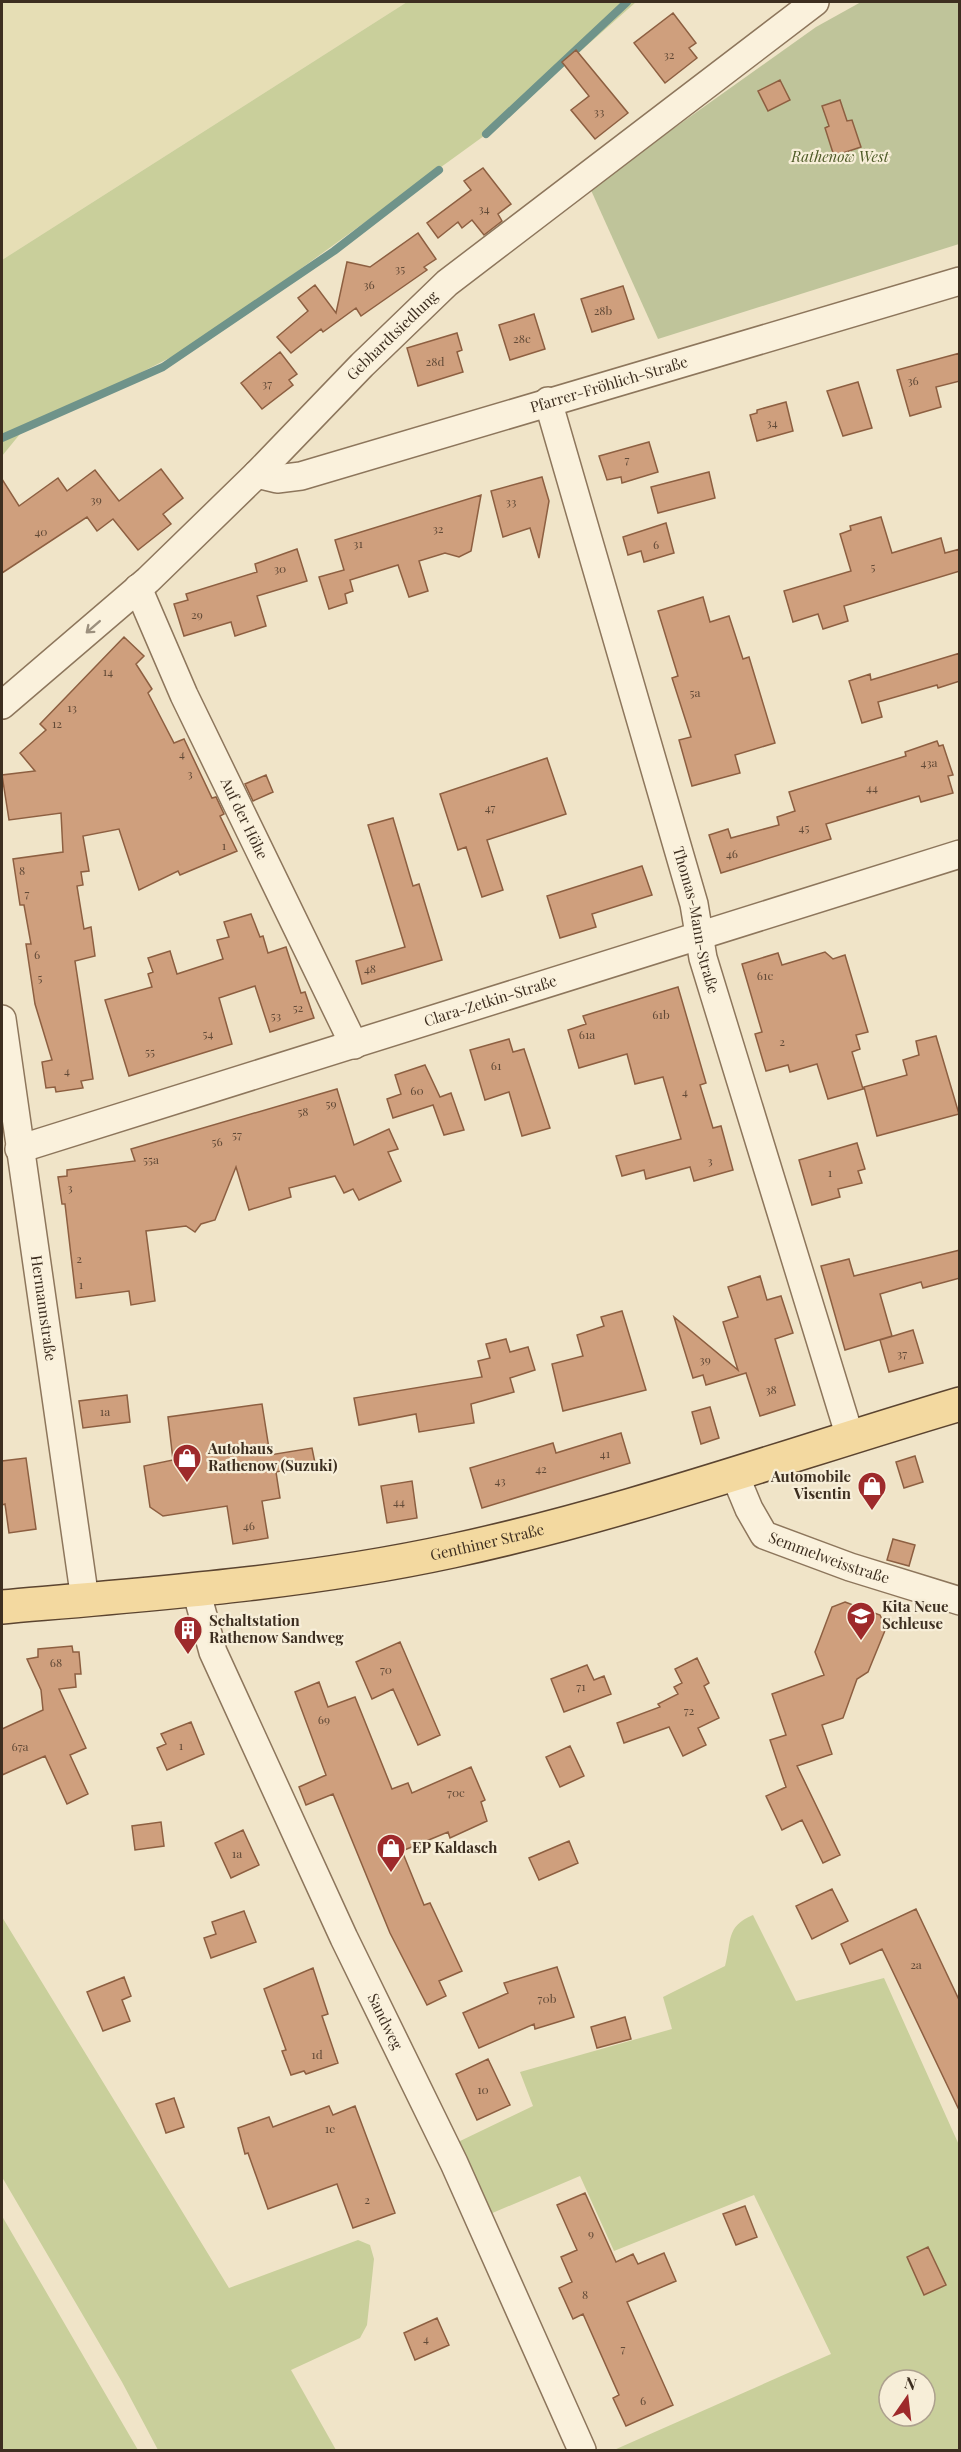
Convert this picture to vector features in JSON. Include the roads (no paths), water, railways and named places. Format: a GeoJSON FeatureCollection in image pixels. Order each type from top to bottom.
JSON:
{"type":"FeatureCollection","features":[{"type":"Feature","properties":{"kind":"main road","name":"Genthiner Straße"},"geometry":{"type":"LineString","coordinates":[[2,1607],[292,1580],[453,1551],[577,1519],[960,1404]]}},
{"type":"Feature","properties":{"kind":"street","name":"Gebhardtsiedlung"},"geometry":{"type":"LineString","coordinates":[[2,705],[138,588],[257,474],[362,365],[447,283],[814,2]]}},
{"type":"Feature","properties":{"kind":"street","name":"Pfarrer-Fröhlich-Straße"},"geometry":{"type":"LineString","coordinates":[[257,474],[277,479],[301,476],[548,401],[960,281]]}},
{"type":"Feature","properties":{"kind":"street","name":"Thomas-Mann-Straße"},"geometry":{"type":"LineString","coordinates":[[548,401],[694,904],[698,935],[850,1437]]}},
{"type":"Feature","properties":{"kind":"street","name":"Auf der Höhe"},"geometry":{"type":"LineString","coordinates":[[138,588],[189,706],[354,1045]]}},
{"type":"Feature","properties":{"kind":"street","name":"Clara-Zetkin-Straße"},"geometry":{"type":"LineString","coordinates":[[19,1149],[960,854]]}},
{"type":"Feature","properties":{"kind":"street","name":"Hermannstraße"},"geometry":{"type":"LineString","coordinates":[[2,1019],[85,1600]]}},
{"type":"Feature","properties":{"kind":"street","name":"Semmelweisstraße"},"geometry":{"type":"LineString","coordinates":[[734,1473],[749,1509],[764,1535],[850,1567],[960,1600]]}},
{"type":"Feature","properties":{"kind":"street","name":"Sandweg"},"geometry":{"type":"LineString","coordinates":[[196,1590],[213,1652],[344,1938],[454,2163],[582,2451]]}},
{"type":"Feature","properties":{"kind":"waterway"},"geometry":{"type":"LineString","coordinates":[[486,134],[627,2]]}},
{"type":"Feature","properties":{"kind":"waterway"},"geometry":{"type":"LineString","coordinates":[[2,438],[163,367],[334,251],[439,170]]}},
{"type":"Feature","properties":{"kind":"place","name":"Autohaus Rathenow (Suzuki)"},"geometry":{"type":"Point","coordinates":[187,1484]}},
{"type":"Feature","properties":{"kind":"place","name":"Automobile Visentin"},"geometry":{"type":"Point","coordinates":[872,1512]}},
{"type":"Feature","properties":{"kind":"place","name":"Kita Neue Schleuse"},"geometry":{"type":"Point","coordinates":[861,1642]}},
{"type":"Feature","properties":{"kind":"place","name":"Schaltstation Rathenow Sandweg"},"geometry":{"type":"Point","coordinates":[188,1656]}},
{"type":"Feature","properties":{"kind":"place","name":"EP Kaldasch"},"geometry":{"type":"Point","coordinates":[391,1874]}},
{"type":"Feature","properties":{"kind":"park label","name":"Rathenow West"},"geometry":{"type":"Point","coordinates":[840,157]}}]}
